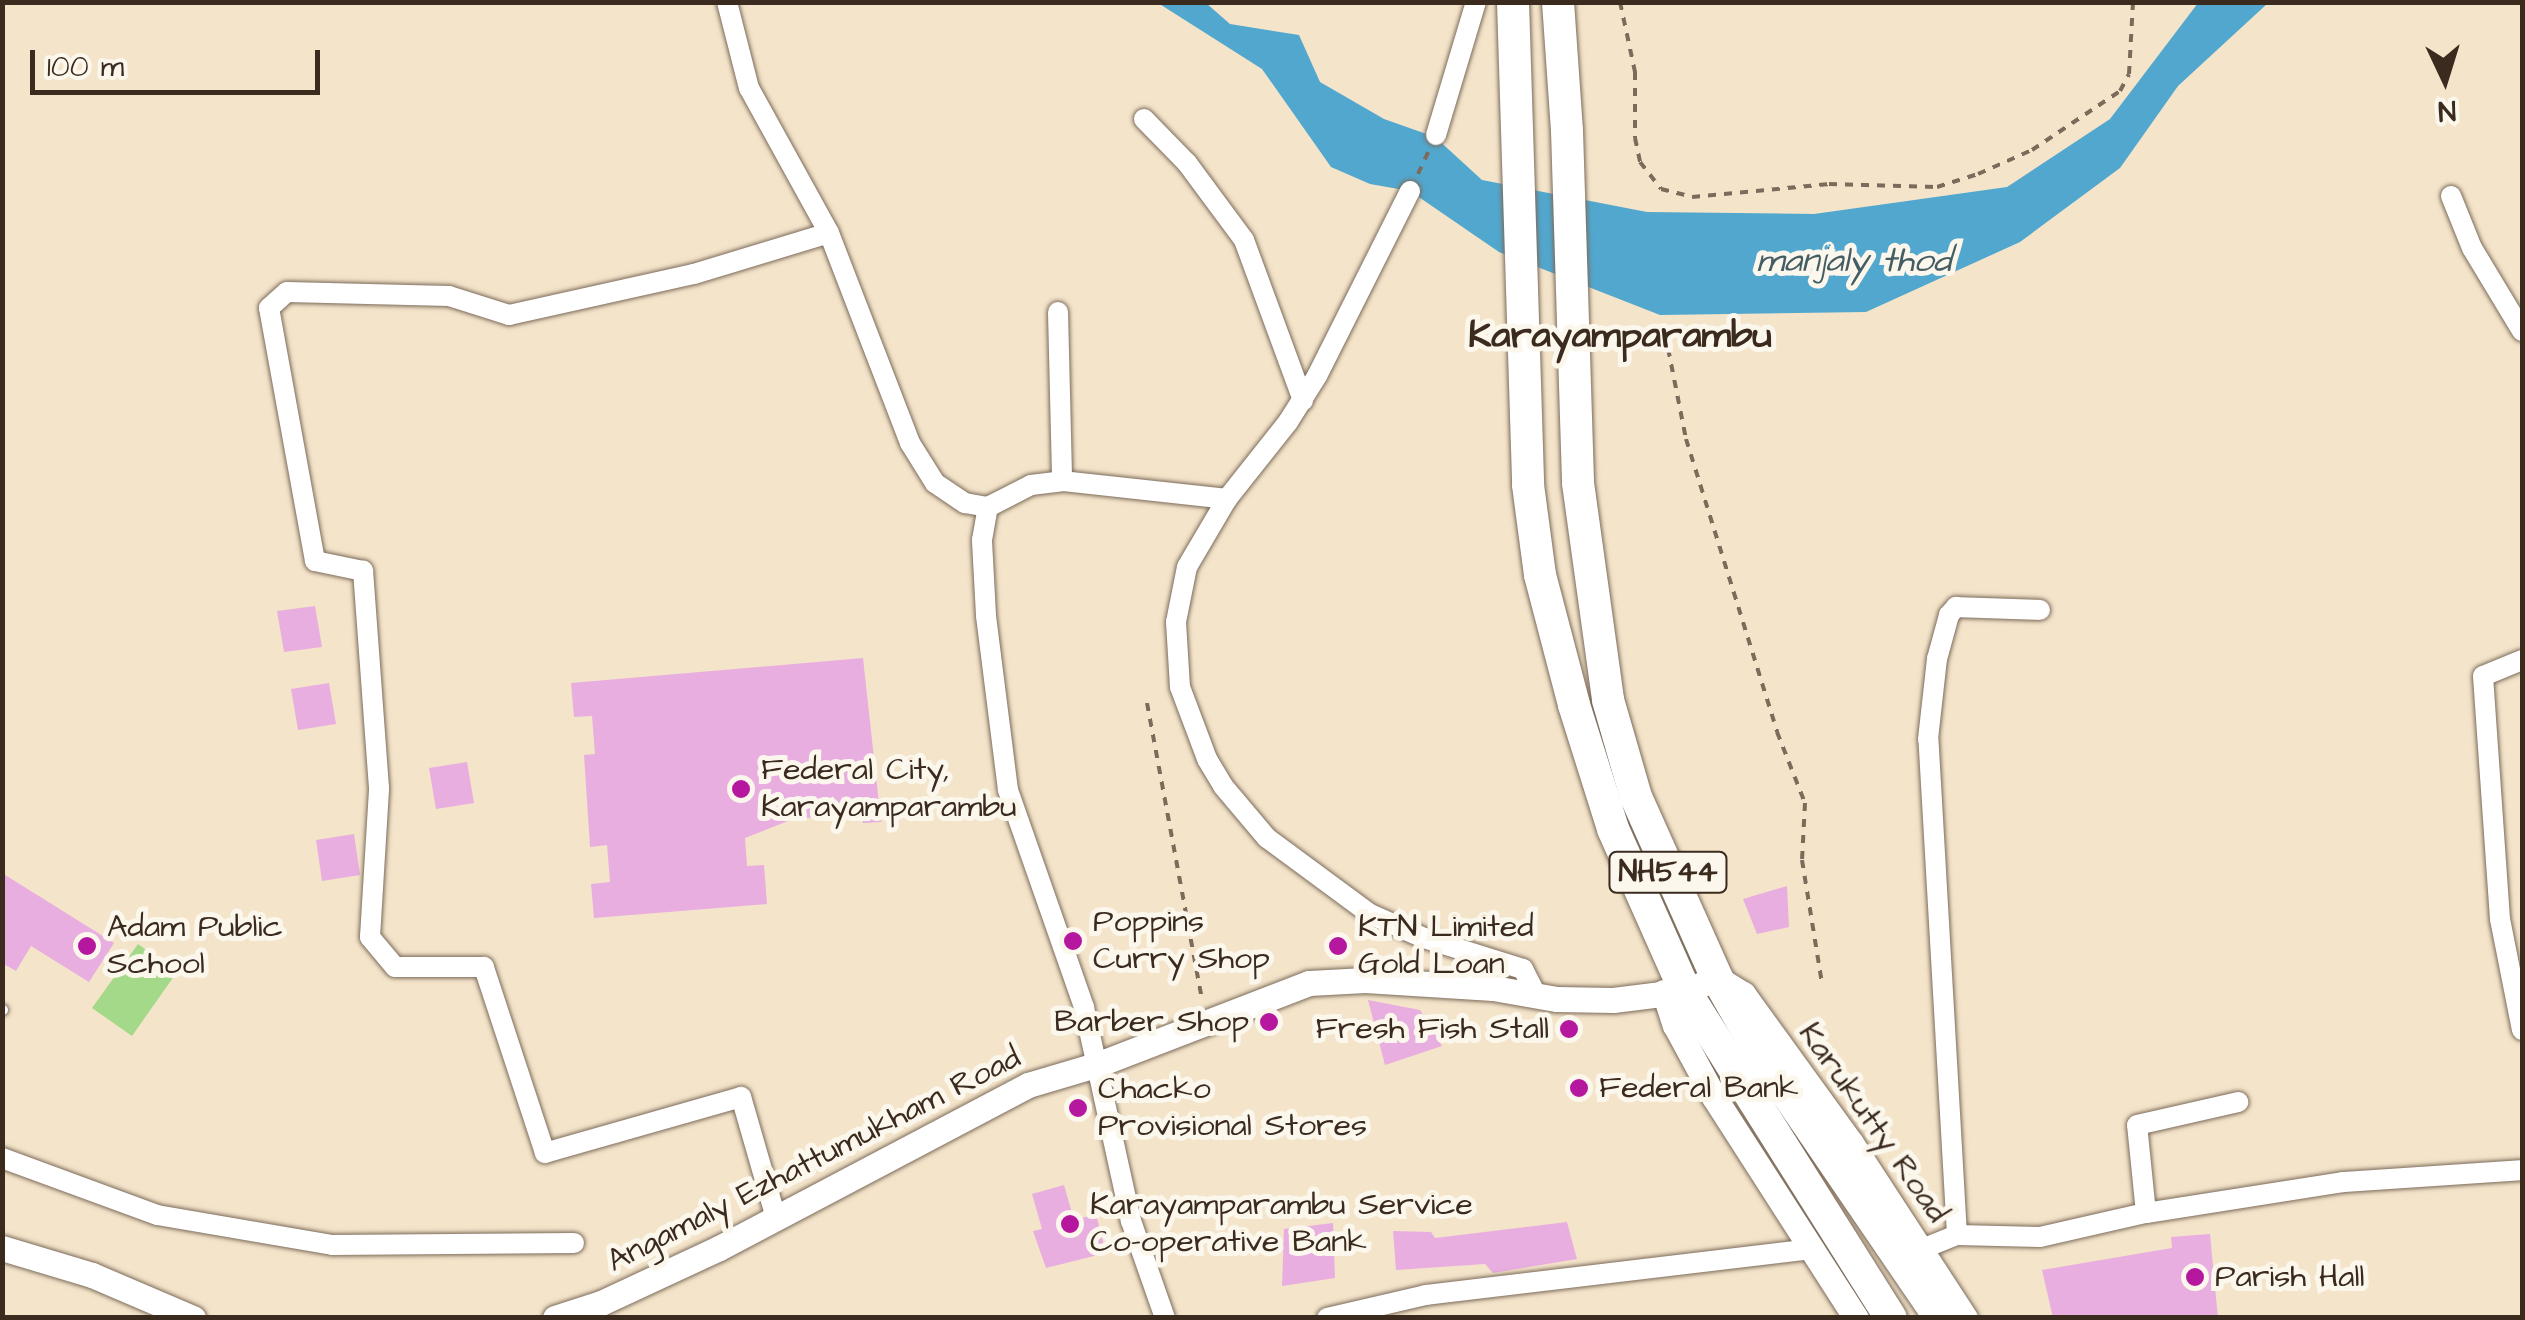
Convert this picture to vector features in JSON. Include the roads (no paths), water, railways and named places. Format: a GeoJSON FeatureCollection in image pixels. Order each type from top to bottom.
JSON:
{"type":"FeatureCollection","features":[{"type":"Feature","properties":{"kind":"highway","name":"NH544"},"geometry":{"type":"LineString","coordinates":[[1513,2],[1528,485],[1540,575],[1574,705],[1613,830],[1674,992],[1892,1318]]}},
{"type":"Feature","properties":{"kind":"highway","name":"NH544"},"geometry":{"type":"LineString","coordinates":[[1558,2],[1567,130],[1578,483],[1608,700],[1636,797],[1716,978],[1762,1056],[1940,1318]]}},
{"type":"Feature","properties":{"kind":"street"},"geometry":{"type":"LineString","coordinates":[[727,2],[741,65],[758,109],[829,233],[910,443],[935,484],[966,503],[988,507],[1010,492],[1062,482],[1227,499]]}},
{"type":"Feature","properties":{"kind":"street"},"geometry":{"type":"LineString","coordinates":[[1436,135],[1476,2]]}},
{"type":"Feature","properties":{"kind":"street"},"geometry":{"type":"LineString","coordinates":[[1144,119],[1187,162],[1244,240],[1303,400]]}},
{"type":"Feature","properties":{"kind":"street"},"geometry":{"type":"LineString","coordinates":[[1410,192],[1344,329],[1303,400],[1227,499],[1188,568],[1178,604],[1180,687],[1192,726],[1222,786],[1267,838],[1345,899],[1424,938],[1523,969],[1537,997]]}},
{"type":"Feature","properties":{"kind":"street"},"geometry":{"type":"LineString","coordinates":[[2451,196],[2472,248],[2522,331]]}},
{"type":"Feature","properties":{"kind":"street"},"geometry":{"type":"LineString","coordinates":[[776,1218],[741,1097],[545,1153],[484,967],[395,968],[370,937],[379,788],[362,570],[315,561],[269,308],[287,292],[449,296],[509,315],[521,314],[694,274],[829,233]]}},
{"type":"Feature","properties":{"kind":"street"},"geometry":{"type":"LineString","coordinates":[[1058,312],[1062,482]]}},
{"type":"Feature","properties":{"kind":"street"},"geometry":{"type":"LineString","coordinates":[[988,507],[982,572],[1002,761],[1016,819],[1067,953],[1098,1064],[1131,1221],[1165,1318]]}},
{"type":"Feature","properties":{"kind":"street"},"geometry":{"type":"LineString","coordinates":[[1957,1235],[1928,740],[1937,659],[1948,615],[1956,606],[2040,610]]}},
{"type":"Feature","properties":{"kind":"street"},"geometry":{"type":"LineString","coordinates":[[2522,660],[2482,676],[2500,918],[2522,1030]]}},
{"type":"Feature","properties":{"kind":"street","name":"Angamaly Ezhattumukham Road"},"geometry":{"type":"LineString","coordinates":[[555,1318],[601,1303],[776,1218],[1028,1085],[1098,1064],[1309,983],[1337,979],[1613,1000],[1674,992],[1716,978]]}},
{"type":"Feature","properties":{"kind":"street","name":"Karukutty Road"},"geometry":{"type":"LineString","coordinates":[[1716,978],[1743,994],[1966,1318]]}},
{"type":"Feature","properties":{"kind":"street"},"geometry":{"type":"LineString","coordinates":[[1674,992],[1675,1024],[1714,1097],[1856,1318]]}},
{"type":"Feature","properties":{"kind":"street"},"geometry":{"type":"LineString","coordinates":[[2146,1214],[2137,1125],[2238,1102]]}},
{"type":"Feature","properties":{"kind":"street"},"geometry":{"type":"LineString","coordinates":[[2,1158],[156,1214],[332,1245],[574,1243]]}},
{"type":"Feature","properties":{"kind":"street"},"geometry":{"type":"LineString","coordinates":[[1922,1249],[1957,1235],[2040,1237],[2146,1214],[2343,1182],[2522,1170]]}},
{"type":"Feature","properties":{"kind":"street"},"geometry":{"type":"LineString","coordinates":[[2,1248],[92,1274],[192,1318]]}},
{"type":"Feature","properties":{"kind":"street"},"geometry":{"type":"LineString","coordinates":[[1327,1318],[1426,1295],[1812,1250]]}},
{"type":"Feature","properties":{"kind":"water","name":"manjaly thod"},"geometry":{"type":"Polygon","coordinates":[[[1158,3],[1206,3],[1230,24],[1299,35],[1320,82],[1384,119],[1435,137],[1482,180],[1647,212],[1814,214],[2007,187],[2110,119],[2198,3],[2268,3],[2178,86],[2120,168],[2020,242],[1866,312],[1660,315],[1499,252],[1410,191],[1370,184],[1331,167],[1262,69],[1158,3]]]}},
{"type":"Feature","properties":{"kind":"place","name":"Federal City, Karayamparambu"},"geometry":{"type":"Point","coordinates":[741,789]}},
{"type":"Feature","properties":{"kind":"place","name":"Poppins Curry Shop"},"geometry":{"type":"Point","coordinates":[1073,941]}},
{"type":"Feature","properties":{"kind":"place","name":"Adam Public School"},"geometry":{"type":"Point","coordinates":[87,946]}},
{"type":"Feature","properties":{"kind":"place","name":"KTN Limited Gold Loan"},"geometry":{"type":"Point","coordinates":[1338,946]}},
{"type":"Feature","properties":{"kind":"place","name":"Barber Shop"},"geometry":{"type":"Point","coordinates":[1269,1022]}},
{"type":"Feature","properties":{"kind":"place","name":"Fresh Fish Stall"},"geometry":{"type":"Point","coordinates":[1569,1029]}},
{"type":"Feature","properties":{"kind":"place","name":"Federal Bank"},"geometry":{"type":"Point","coordinates":[1579,1088]}},
{"type":"Feature","properties":{"kind":"place","name":"Chacko Provisional Stores"},"geometry":{"type":"Point","coordinates":[1078,1108]}},
{"type":"Feature","properties":{"kind":"place","name":"Karayamparambu Service Co-operative Bank"},"geometry":{"type":"Point","coordinates":[1070,1224]}},
{"type":"Feature","properties":{"kind":"place","name":"Parish Hall"},"geometry":{"type":"Point","coordinates":[2195,1277]}},
{"type":"Feature","properties":{"kind":"district","name":"Karayamparambu"},"geometry":{"type":"Point","coordinates":[1620,337]}}]}
